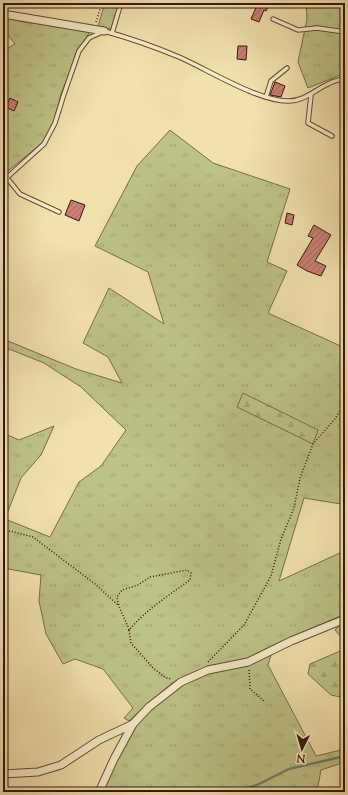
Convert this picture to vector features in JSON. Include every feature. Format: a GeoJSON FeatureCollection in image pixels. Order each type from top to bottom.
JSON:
{"type":"FeatureCollection","features":[{"type":"Feature","properties":{"kind":"street"},"geometry":{"type":"LineString","coordinates":[[3,14],[108,32]]}},
{"type":"Feature","properties":{"kind":"street"},"geometry":{"type":"LineString","coordinates":[[99,792],[114,758],[133,724],[149,707],[181,682],[208,670],[248,662],[291,641],[345,619]]}},
{"type":"Feature","properties":{"kind":"street"},"geometry":{"type":"LineString","coordinates":[[3,774],[38,772],[61,765],[99,740],[133,724]]}},
{"type":"Feature","properties":{"kind":"lane"},"geometry":{"type":"LineString","coordinates":[[108,32],[121,3]]}},
{"type":"Feature","properties":{"kind":"lane"},"geometry":{"type":"LineString","coordinates":[[273,19],[298,30],[317,28],[345,32]]}},
{"type":"Feature","properties":{"kind":"lane"},"geometry":{"type":"LineString","coordinates":[[3,181],[44,144],[55,124],[79,51],[89,38],[108,32],[139,41],[276,101],[291,101],[311,95],[328,84],[345,78]]}},
{"type":"Feature","properties":{"kind":"lane"},"geometry":{"type":"LineString","coordinates":[[266,97],[271,81],[287,68]]}},
{"type":"Feature","properties":{"kind":"lane"},"geometry":{"type":"LineString","coordinates":[[311,95],[308,123],[332,136]]}},
{"type":"Feature","properties":{"kind":"lane"},"geometry":{"type":"LineString","coordinates":[[7,178],[20,194],[59,212]]}},
{"type":"Feature","properties":{"kind":"path"},"geometry":{"type":"LineString","coordinates":[[93,29],[102,3]]}},
{"type":"Feature","properties":{"kind":"path"},"geometry":{"type":"LineString","coordinates":[[204,666],[244,625],[271,576],[281,539],[294,508],[300,478],[313,444],[336,419],[345,402]]}},
{"type":"Feature","properties":{"kind":"path"},"geometry":{"type":"LineString","coordinates":[[3,532],[10,531],[33,538],[95,584],[118,605],[125,617],[131,643],[153,668],[166,678],[181,682]]}},
{"type":"Feature","properties":{"kind":"path"},"geometry":{"type":"LineString","coordinates":[[118,605],[117,597],[122,590],[138,585],[150,577],[180,570],[187,570],[191,573],[190,580],[157,604],[129,630]]}},
{"type":"Feature","properties":{"kind":"path"},"geometry":{"type":"LineString","coordinates":[[248,662],[250,689],[264,701]]}},
{"type":"Feature","properties":{"kind":"green space"},"geometry":{"type":"Polygon","coordinates":[[[105,3],[119,3],[111,29],[98,26],[105,3]]]}},
{"type":"Feature","properties":{"kind":"green space"},"geometry":{"type":"Polygon","coordinates":[[[306,3],[345,3],[345,73],[308,88],[298,62],[307,19],[306,3]]]}},
{"type":"Feature","properties":{"kind":"green space"},"geometry":{"type":"Polygon","coordinates":[[[3,16],[23,22],[91,30],[78,51],[61,94],[53,124],[42,143],[3,175],[3,51],[15,44],[3,29],[3,16]]]}},
{"type":"Feature","properties":{"kind":"green space"},"geometry":{"type":"Polygon","coordinates":[[[170,130],[213,163],[290,189],[267,262],[287,271],[268,313],[345,348],[345,520],[341,504],[304,498],[279,581],[342,552],[345,561],[345,614],[287,639],[247,659],[209,666],[172,683],[129,721],[124,718],[133,708],[103,669],[75,659],[63,664],[46,634],[39,601],[41,575],[3,568],[3,433],[19,440],[54,426],[41,455],[21,478],[5,519],[50,537],[79,482],[101,466],[126,430],[81,387],[44,363],[9,349],[3,357],[3,339],[76,369],[122,383],[108,357],[83,343],[109,288],[164,324],[148,272],[95,246],[137,166],[170,130]]]}},
{"type":"Feature","properties":{"kind":"green space"},"geometry":{"type":"Polygon","coordinates":[[[243,393],[318,430],[313,444],[237,407],[243,393]]]}},
{"type":"Feature","properties":{"kind":"green space"},"geometry":{"type":"Polygon","coordinates":[[[345,620],[345,642],[335,630],[345,620]]]}},
{"type":"Feature","properties":{"kind":"green space"},"geometry":{"type":"Polygon","coordinates":[[[345,649],[345,698],[331,695],[308,674],[310,664],[345,649]]]}},
{"type":"Feature","properties":{"kind":"green space"},"geometry":{"type":"Polygon","coordinates":[[[271,655],[268,665],[316,756],[345,749],[345,762],[321,770],[317,792],[102,792],[117,759],[136,725],[150,709],[183,684],[210,673],[252,664],[271,655]]]}},
{"type":"Feature","properties":{"kind":"building"},"geometry":{"type":"Polygon","coordinates":[[[258,3],[270,3],[266,11],[264,10],[259,22],[251,19],[258,3]]]}},
{"type":"Feature","properties":{"kind":"building"},"geometry":{"type":"Polygon","coordinates":[[[238,46],[247,46],[246,60],[237,59],[238,46]]]}},
{"type":"Feature","properties":{"kind":"building"},"geometry":{"type":"Polygon","coordinates":[[[275,82],[285,86],[281,97],[270,95],[275,82]]]}},
{"type":"Feature","properties":{"kind":"building"},"geometry":{"type":"Polygon","coordinates":[[[10,98],[18,102],[14,111],[6,107],[10,98]]]}},
{"type":"Feature","properties":{"kind":"building"},"geometry":{"type":"Polygon","coordinates":[[[71,200],[85,205],[79,221],[65,215],[71,200]]]}},
{"type":"Feature","properties":{"kind":"building"},"geometry":{"type":"Polygon","coordinates":[[[287,213],[294,215],[292,225],[285,223],[287,213]]]}},
{"type":"Feature","properties":{"kind":"building"},"geometry":{"type":"Polygon","coordinates":[[[314,225],[331,235],[315,261],[326,266],[321,276],[307,271],[297,265],[313,238],[308,236],[314,225]]]}},
{"type":"Feature","properties":{"kind":"waterway"},"geometry":{"type":"LineString","coordinates":[[233,792],[257,785],[289,769],[345,756]]}}]}
